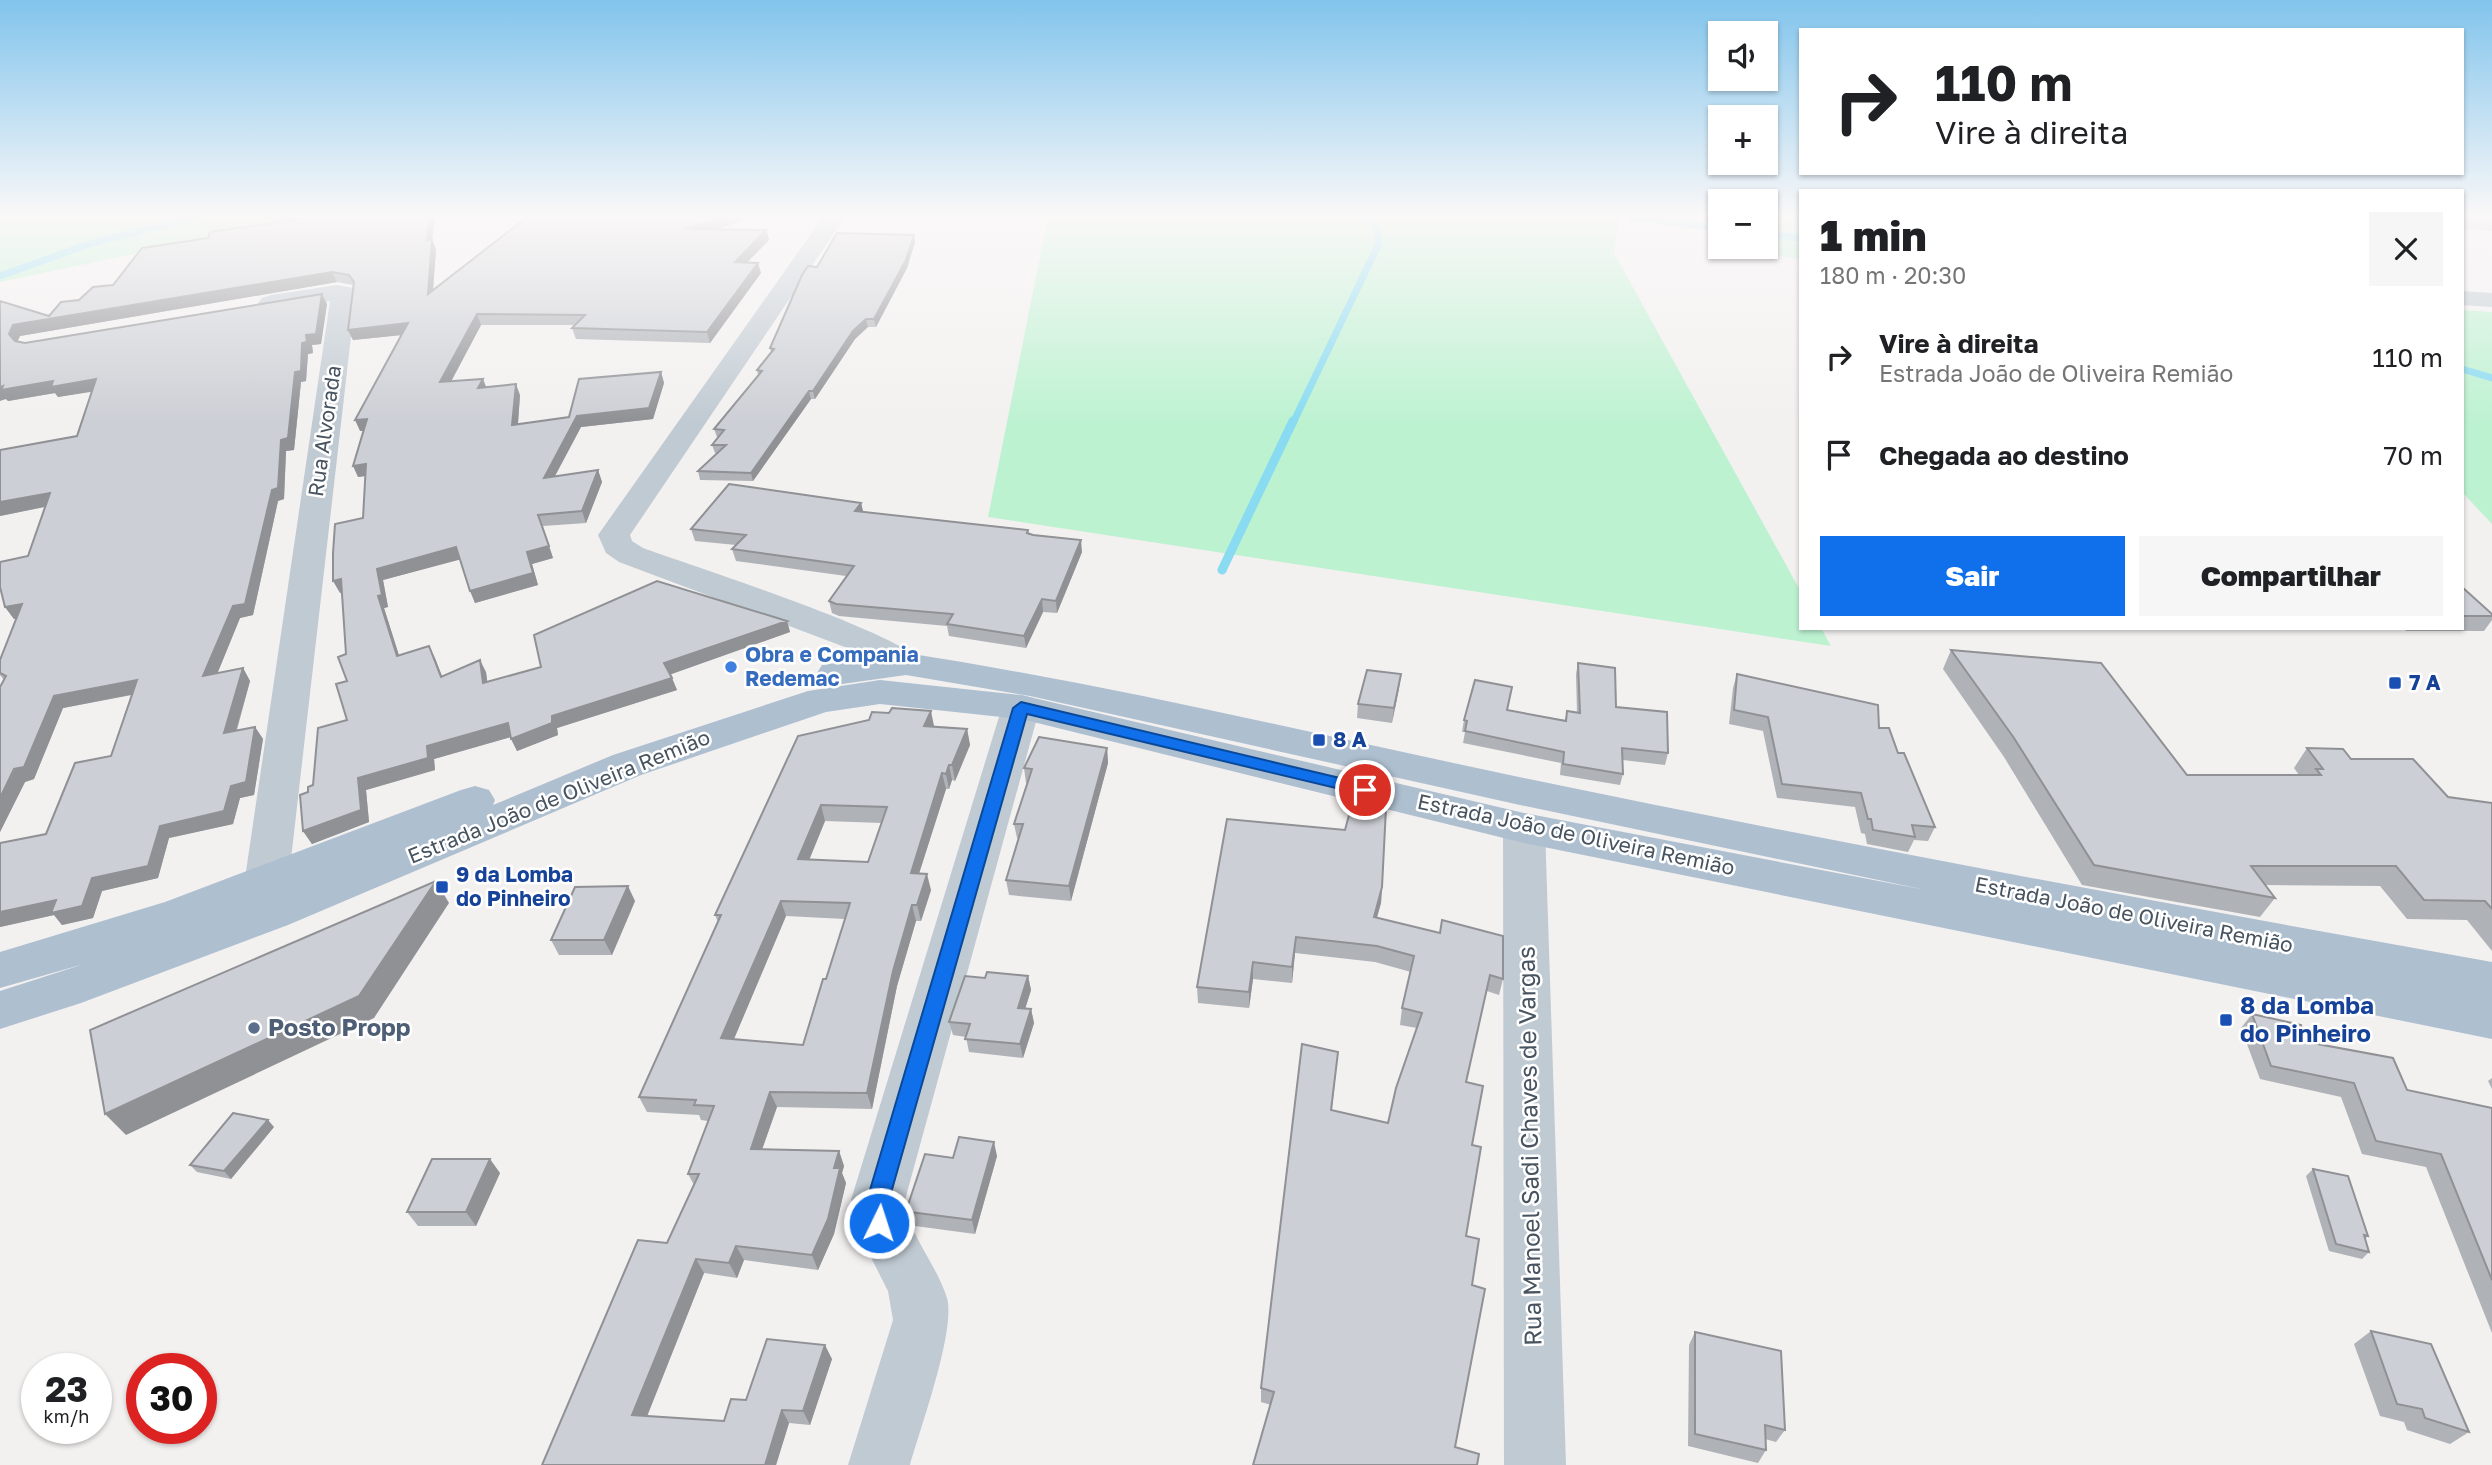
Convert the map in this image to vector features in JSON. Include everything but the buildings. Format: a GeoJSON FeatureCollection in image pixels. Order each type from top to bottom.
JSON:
{"type":"FeatureCollection","features":[{"type":"Feature","properties":{"kind":"main road","name":"Estrada João de Oliveira Remião"},"geometry":{"type":"LineString","coordinates":[[0,970],[64,954],[266,885],[612,745],[777,688],[846,670],[906,664],[1030,684],[1520,791],[2036,897],[2492,981]]}},
{"type":"Feature","properties":{"kind":"main road","name":"Estrada João de Oliveira Remião"},"geometry":{"type":"LineString","coordinates":[[0,1010],[65,990],[272,914],[627,765],[821,700],[880,692],[1021,708],[1524,828],[2492,1019]]}},
{"type":"Feature","properties":{"kind":"street"},"geometry":{"type":"LineString","coordinates":[[787,285],[614,535],[618,546],[631,555],[863,640],[906,664]]}},
{"type":"Feature","properties":{"kind":"street","name":"Rua Alvorada"},"geometry":{"type":"LineString","coordinates":[[244,307],[344,293],[266,885]]}},
{"type":"Feature","properties":{"kind":"street"},"geometry":{"type":"LineString","coordinates":[[2464,298],[2492,300]]}},
{"type":"Feature","properties":{"kind":"street"},"geometry":{"type":"LineString","coordinates":[[879,1465],[922,1320],[922,1302],[879,1223],[878,1200],[1021,708]]}},
{"type":"Feature","properties":{"kind":"street","name":"Rua Manoel Sadi Chaves de Vargas"},"geometry":{"type":"LineString","coordinates":[[1524,828],[1535,1465]]}},
{"type":"Feature","properties":{"kind":"green space"},"geometry":{"type":"Polygon","coordinates":[[[1034,285],[1632,285],[1799,588],[1799,630],[1822,630],[1831,646],[988,517],[1034,285]]]}},
{"type":"Feature","properties":{"kind":"green space"},"geometry":{"type":"Polygon","coordinates":[[[2464,310],[2492,312],[2492,524],[2464,494],[2464,310]]]}},
{"type":"Feature","properties":{"kind":"waterway"},"geometry":{"type":"LineString","coordinates":[[1293,423],[1359,285]]}},
{"type":"Feature","properties":{"kind":"waterway"},"geometry":{"type":"LineString","coordinates":[[2464,370],[2492,378]]}},
{"type":"Feature","properties":{"kind":"waterway"},"geometry":{"type":"LineString","coordinates":[[1222,570],[1293,421]]}},
{"type":"Feature","properties":{"kind":"place","name":"Obra e Compania Redemac"},"geometry":{"type":"Point","coordinates":[731,667]}},
{"type":"Feature","properties":{"kind":"place","name":"7 A"},"geometry":{"type":"Point","coordinates":[2395,683]}},
{"type":"Feature","properties":{"kind":"place","name":"8 A"},"geometry":{"type":"Point","coordinates":[1319,740]}},
{"type":"Feature","properties":{"kind":"place","name":"9 da Lomba do Pinheiro"},"geometry":{"type":"Point","coordinates":[442,887]}},
{"type":"Feature","properties":{"kind":"place","name":"8 da Lomba do Pinheiro"},"geometry":{"type":"Point","coordinates":[2226,1020]}},
{"type":"Feature","properties":{"kind":"place","name":"Posto Propp"},"geometry":{"type":"Point","coordinates":[254,1028]}},
{"type":"Feature","properties":{"kind":"route"},"geometry":{"type":"LineString","coordinates":[[879,1223],[878,1200],[1021,708],[1365,790]]}}]}
